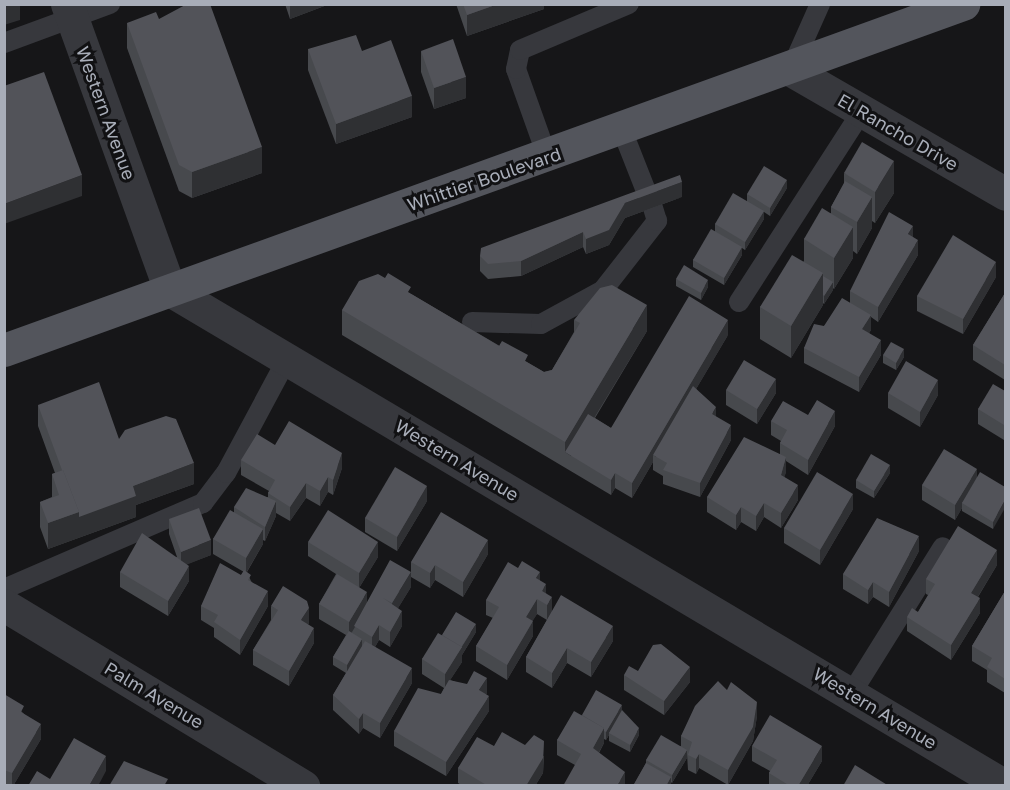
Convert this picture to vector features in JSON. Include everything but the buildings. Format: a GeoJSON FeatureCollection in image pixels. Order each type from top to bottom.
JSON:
{"type":"FeatureCollection","features":[{"type":"Feature","properties":{"kind":"main road","name":"Whittier Boulevard"},"geometry":{"type":"LineString","coordinates":[[4,350],[791,70],[963,4]]}},
{"type":"Feature","properties":{"kind":"street","name":"Western Avenue"},"geometry":{"type":"LineString","coordinates":[[69,11],[170,290],[1005,786]]}},
{"type":"Feature","properties":{"kind":"street","name":"El Rancho Drive"},"geometry":{"type":"LineString","coordinates":[[791,70],[1005,194]]}},
{"type":"Feature","properties":{"kind":"street","name":"Palm Avenue"},"geometry":{"type":"LineString","coordinates":[[4,605],[303,786]]}},
{"type":"Feature","properties":{"kind":"lane"},"geometry":{"type":"LineString","coordinates":[[4,43],[69,11],[110,4]]}},
{"type":"Feature","properties":{"kind":"lane"},"geometry":{"type":"LineString","coordinates":[[547,156],[516,69],[520,50],[629,4]]}},
{"type":"Feature","properties":{"kind":"lane"},"geometry":{"type":"LineString","coordinates":[[791,70],[820,4]]}},
{"type":"Feature","properties":{"kind":"lane"},"geometry":{"type":"LineString","coordinates":[[740,302],[862,111]]}},
{"type":"Feature","properties":{"kind":"lane"},"geometry":{"type":"LineString","coordinates":[[471,322],[541,324],[603,290],[657,221],[622,130]]}},
{"type":"Feature","properties":{"kind":"lane"},"geometry":{"type":"LineString","coordinates":[[4,589],[203,503],[226,473],[287,359]]}},
{"type":"Feature","properties":{"kind":"lane"},"geometry":{"type":"LineString","coordinates":[[851,694],[943,547]]}}]}
